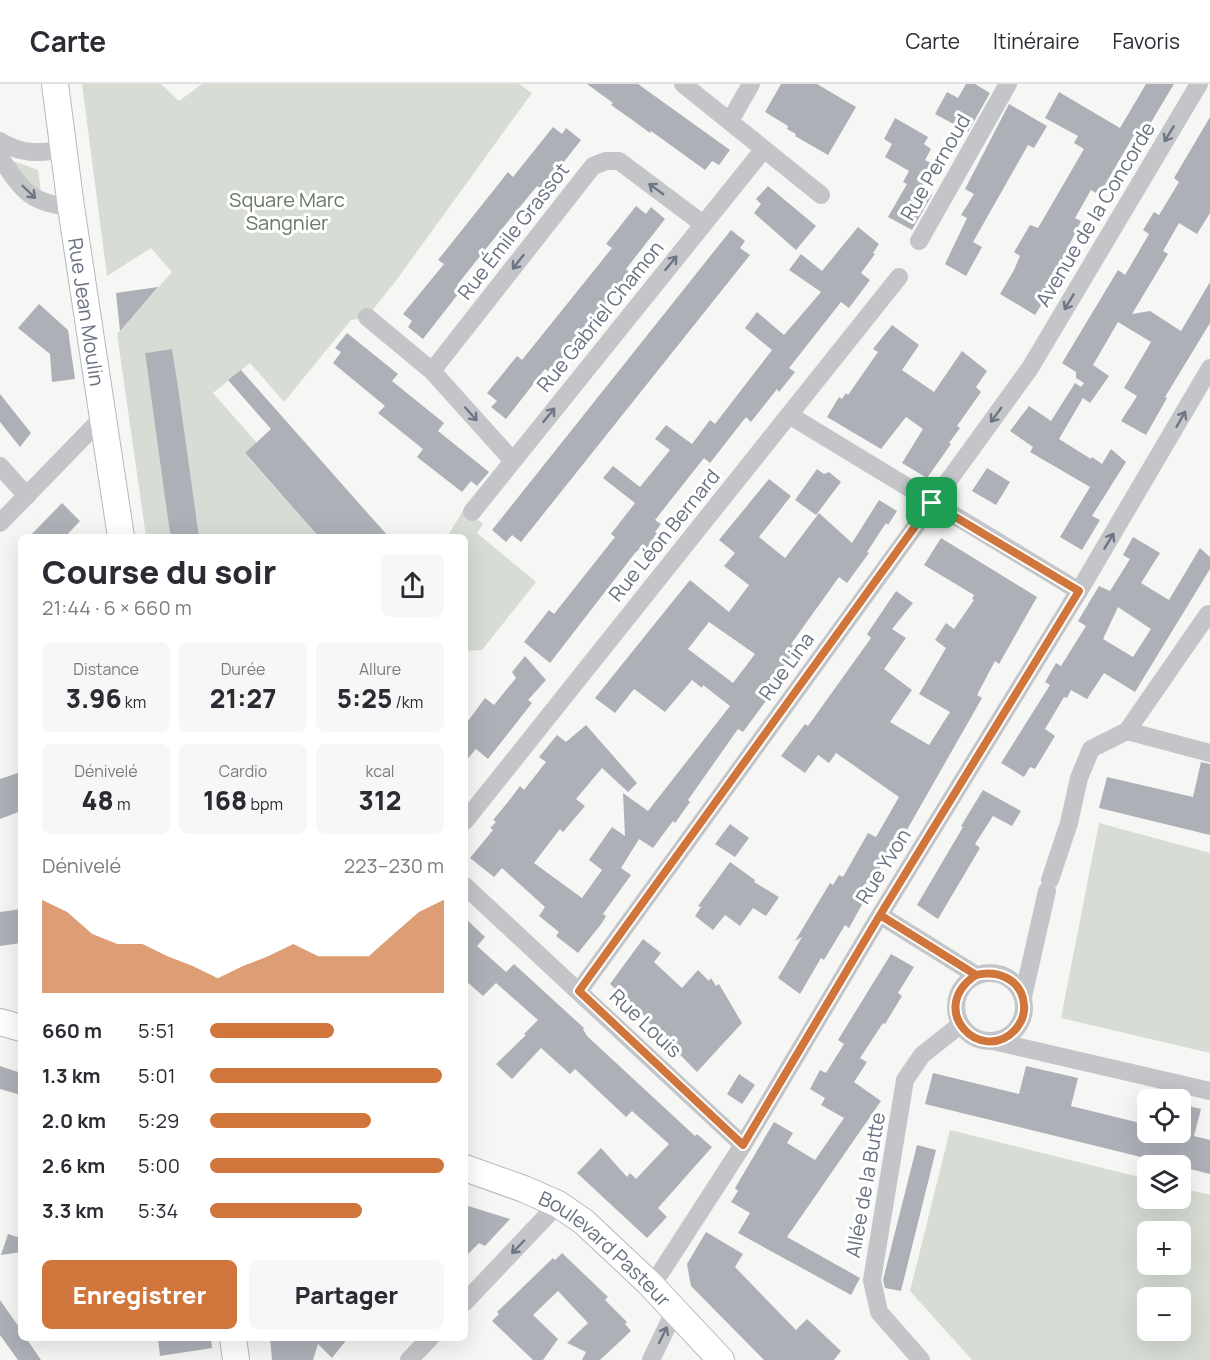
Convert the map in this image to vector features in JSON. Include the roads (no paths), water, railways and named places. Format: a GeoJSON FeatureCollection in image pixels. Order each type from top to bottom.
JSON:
{"type":"FeatureCollection","features":[{"type":"Feature","properties":{"kind":"main road","name":"Rue Jean Moulin"},"geometry":{"type":"LineString","coordinates":[[55,84],[71,207],[121,534]]}},
{"type":"Feature","properties":{"kind":"main road"},"geometry":{"type":"LineString","coordinates":[[0,1022],[18,1027]]}},
{"type":"Feature","properties":{"kind":"main road","name":"Boulevard Pasteur"},"geometry":{"type":"LineString","coordinates":[[468,1169],[558,1204],[584,1222],[650,1283],[721,1360]]}},
{"type":"Feature","properties":{"kind":"main road"},"geometry":{"type":"LineString","coordinates":[[233,1341],[236,1360]]}},
{"type":"Feature","properties":{"kind":"street"},"geometry":{"type":"LineString","coordinates":[[683,84],[821,195]]}},
{"type":"Feature","properties":{"kind":"street"},"geometry":{"type":"LineString","coordinates":[[730,121],[752,84]]}},
{"type":"Feature","properties":{"kind":"street","name":"Rue Pernoud"},"geometry":{"type":"LineString","coordinates":[[919,241],[1008,84]]}},
{"type":"Feature","properties":{"kind":"street","name":"Avenue de la Concorde"},"geometry":{"type":"LineString","coordinates":[[1030,368],[1199,84]]}},
{"type":"Feature","properties":{"kind":"street"},"geometry":{"type":"LineString","coordinates":[[0,141],[22,152],[44,153],[63,149]]}},
{"type":"Feature","properties":{"kind":"street","name":"Rue Gabriel Chamon"},"geometry":{"type":"LineString","coordinates":[[472,512],[764,148]]}},
{"type":"Feature","properties":{"kind":"street"},"geometry":{"type":"LineString","coordinates":[[0,157],[31,197],[52,205],[71,207]]}},
{"type":"Feature","properties":{"kind":"street","name":"Rue Émile Grassot"},"geometry":{"type":"LineString","coordinates":[[432,371],[592,166],[606,161],[619,161],[703,224]]}},
{"type":"Feature","properties":{"kind":"street","name":"Rue Léon Bernard"},"geometry":{"type":"LineString","coordinates":[[468,817],[899,277]]}},
{"type":"Feature","properties":{"kind":"street"},"geometry":{"type":"LineString","coordinates":[[367,317],[432,371],[513,461]]}},
{"type":"Feature","properties":{"kind":"street","name":"Rue Lina"},"geometry":{"type":"LineString","coordinates":[[579,991],[1030,368]]}},
{"type":"Feature","properties":{"kind":"street","name":"Rue Yvon"},"geometry":{"type":"LineString","coordinates":[[650,1283],[661,1272],[743,1145],[880,915],[1079,591],[1210,368]]}},
{"type":"Feature","properties":{"kind":"street"},"geometry":{"type":"LineString","coordinates":[[789,415],[1079,591]]}},
{"type":"Feature","properties":{"kind":"street"},"geometry":{"type":"LineString","coordinates":[[0,523],[104,417]]}},
{"type":"Feature","properties":{"kind":"street"},"geometry":{"type":"LineString","coordinates":[[0,466],[27,496]]}},
{"type":"Feature","properties":{"kind":"street"},"geometry":{"type":"LineString","coordinates":[[1023,997],[1018,987],[1009,978],[988,973],[976,975],[959,991],[956,1014],[960,1025],[974,1038],[983,1041],[1003,1039],[1018,1026],[1023,1017],[1023,997],[1048,886],[1069,823],[1079,778],[1091,749],[1127,731],[1208,614],[1210,616]]}},
{"type":"Feature","properties":{"kind":"street"},"geometry":{"type":"LineString","coordinates":[[1127,731],[1210,753]]}},
{"type":"Feature","properties":{"kind":"street","name":"Rue Louis"},"geometry":{"type":"LineString","coordinates":[[468,889],[743,1145]]}},
{"type":"Feature","properties":{"kind":"street"},"geometry":{"type":"LineString","coordinates":[[880,915],[976,975]]}},
{"type":"Feature","properties":{"kind":"street","name":"Allée de la Butte"},"geometry":{"type":"LineString","coordinates":[[921,1360],[879,1312],[872,1280],[905,1080],[922,1055],[960,1025]]}},
{"type":"Feature","properties":{"kind":"street"},"geometry":{"type":"LineString","coordinates":[[993,1041],[1210,1091]]}},
{"type":"Feature","properties":{"kind":"street"},"geometry":{"type":"LineString","coordinates":[[468,1299],[558,1204]]}},
{"type":"Feature","properties":{"kind":"street"},"geometry":{"type":"LineString","coordinates":[[651,1360],[675,1311]]}},
{"type":"Feature","properties":{"kind":"street"},"geometry":{"type":"LineString","coordinates":[[409,1360],[427,1341]]}},
{"type":"Feature","properties":{"kind":"park label","name":"Square Marc Sangnier"},"geometry":{"type":"Point","coordinates":[287,210]}}]}
